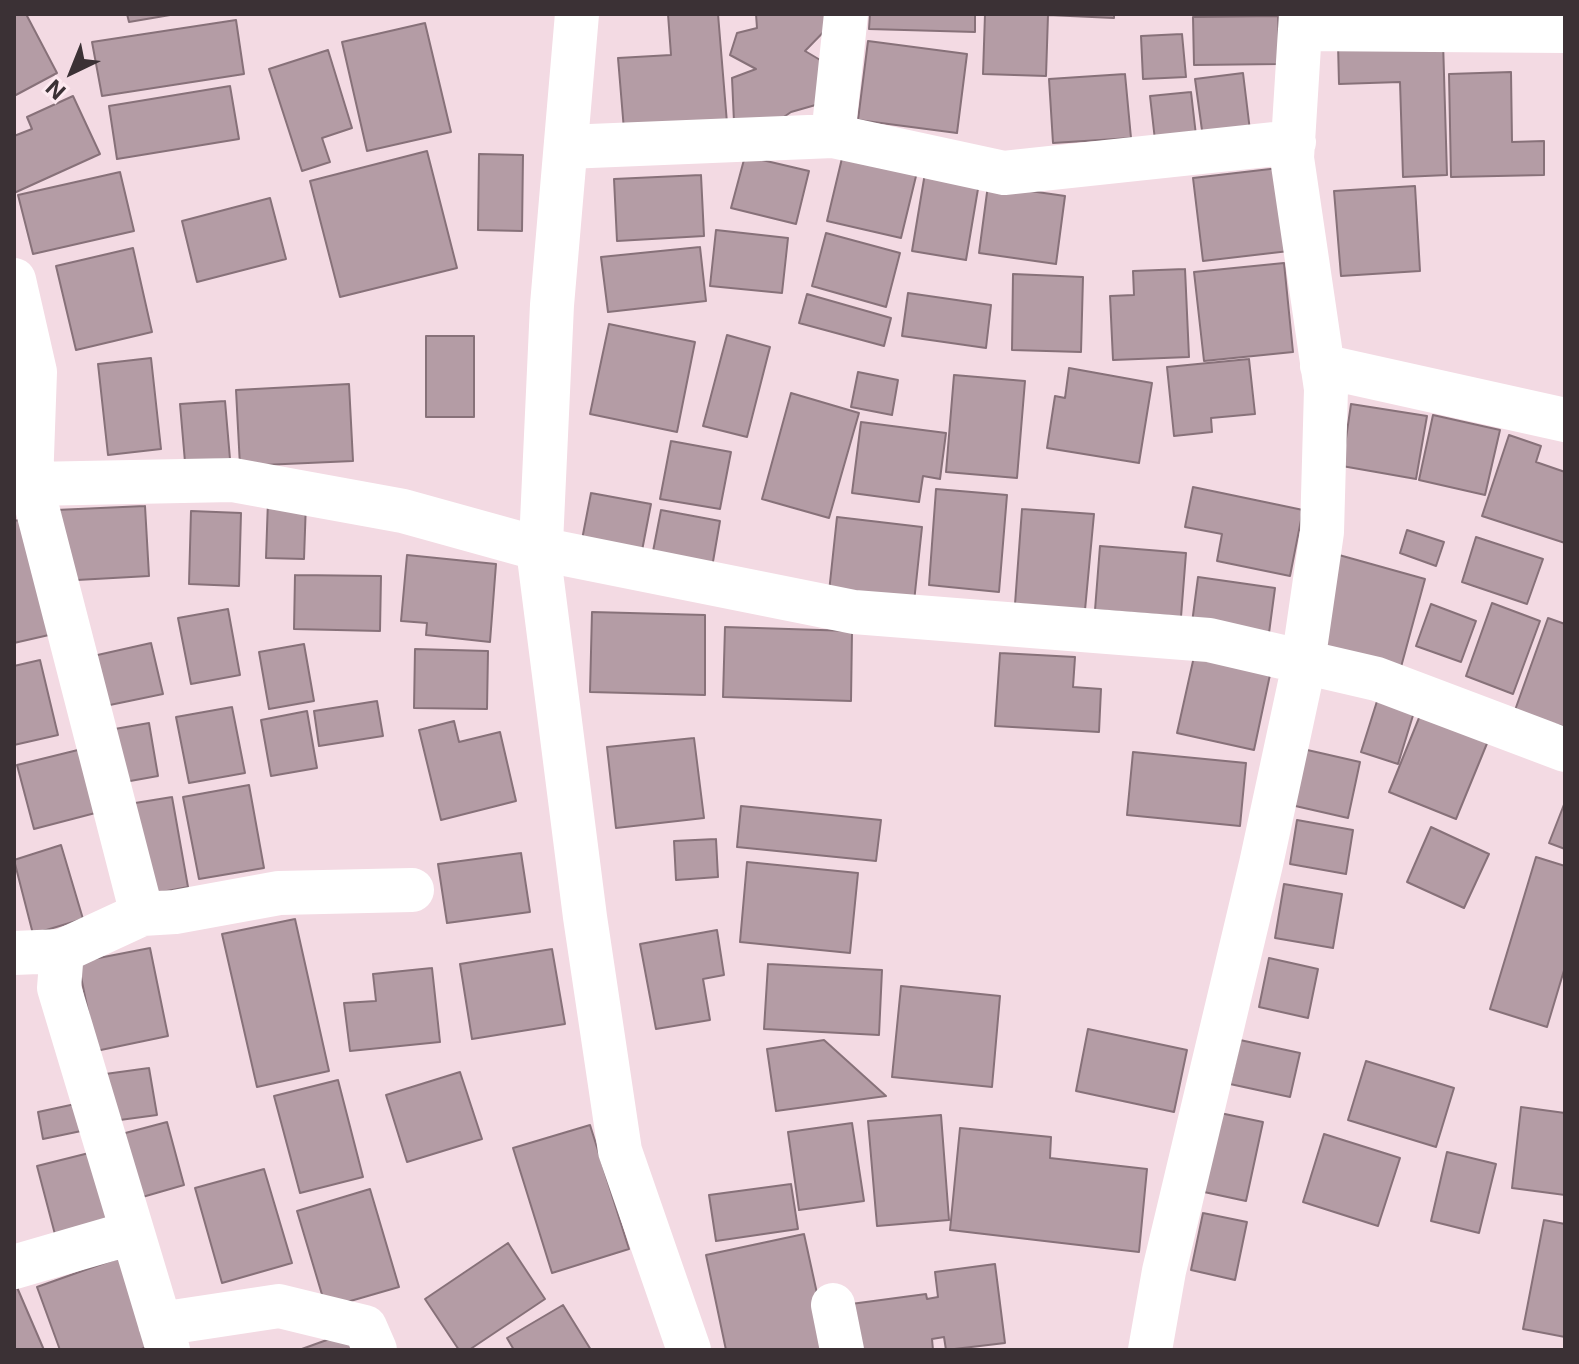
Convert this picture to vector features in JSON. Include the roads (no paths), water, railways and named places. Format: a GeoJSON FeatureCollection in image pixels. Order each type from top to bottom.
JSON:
{"type":"FeatureCollection","features":[{"type":"Feature","properties":{"kind":"street"},"geometry":{"type":"LineString","coordinates":[[577,14],[552,305],[540,549],[585,917],[620,1151],[689,1350]]}},
{"type":"Feature","properties":{"kind":"street"},"geometry":{"type":"LineString","coordinates":[[833,136],[846,14]]}},
{"type":"Feature","properties":{"kind":"street"},"geometry":{"type":"LineString","coordinates":[[1150,1350],[1164,1271],[1261,864],[1303,660],[1322,532],[1326,389],[1292,158],[1300,21],[1565,31]]}},
{"type":"Feature","properties":{"kind":"street"},"geometry":{"type":"LineString","coordinates":[[566,147],[833,136],[1004,173],[1294,142]]}},
{"type":"Feature","properties":{"kind":"street"},"geometry":{"type":"LineString","coordinates":[[14,280],[35,372],[22,486],[142,914]]}},
{"type":"Feature","properties":{"kind":"street"},"geometry":{"type":"LineString","coordinates":[[1322,366],[1565,420]]}},
{"type":"Feature","properties":{"kind":"street"},"geometry":{"type":"LineString","coordinates":[[22,486],[233,480],[403,511],[540,549],[854,612],[1209,640],[1377,679],[1565,750]]}},
{"type":"Feature","properties":{"kind":"street"},"geometry":{"type":"LineString","coordinates":[[14,953],[62,951],[142,914],[175,912],[279,893],[412,890]]}},
{"type":"Feature","properties":{"kind":"street"},"geometry":{"type":"LineString","coordinates":[[62,951],[59,988],[164,1337],[279,1306],[365,1327],[375,1350]]}},
{"type":"Feature","properties":{"kind":"street"},"geometry":{"type":"LineString","coordinates":[[14,1267],[131,1233]]}},
{"type":"Feature","properties":{"kind":"street"},"geometry":{"type":"LineString","coordinates":[[833,1305],[842,1350]]}}]}
